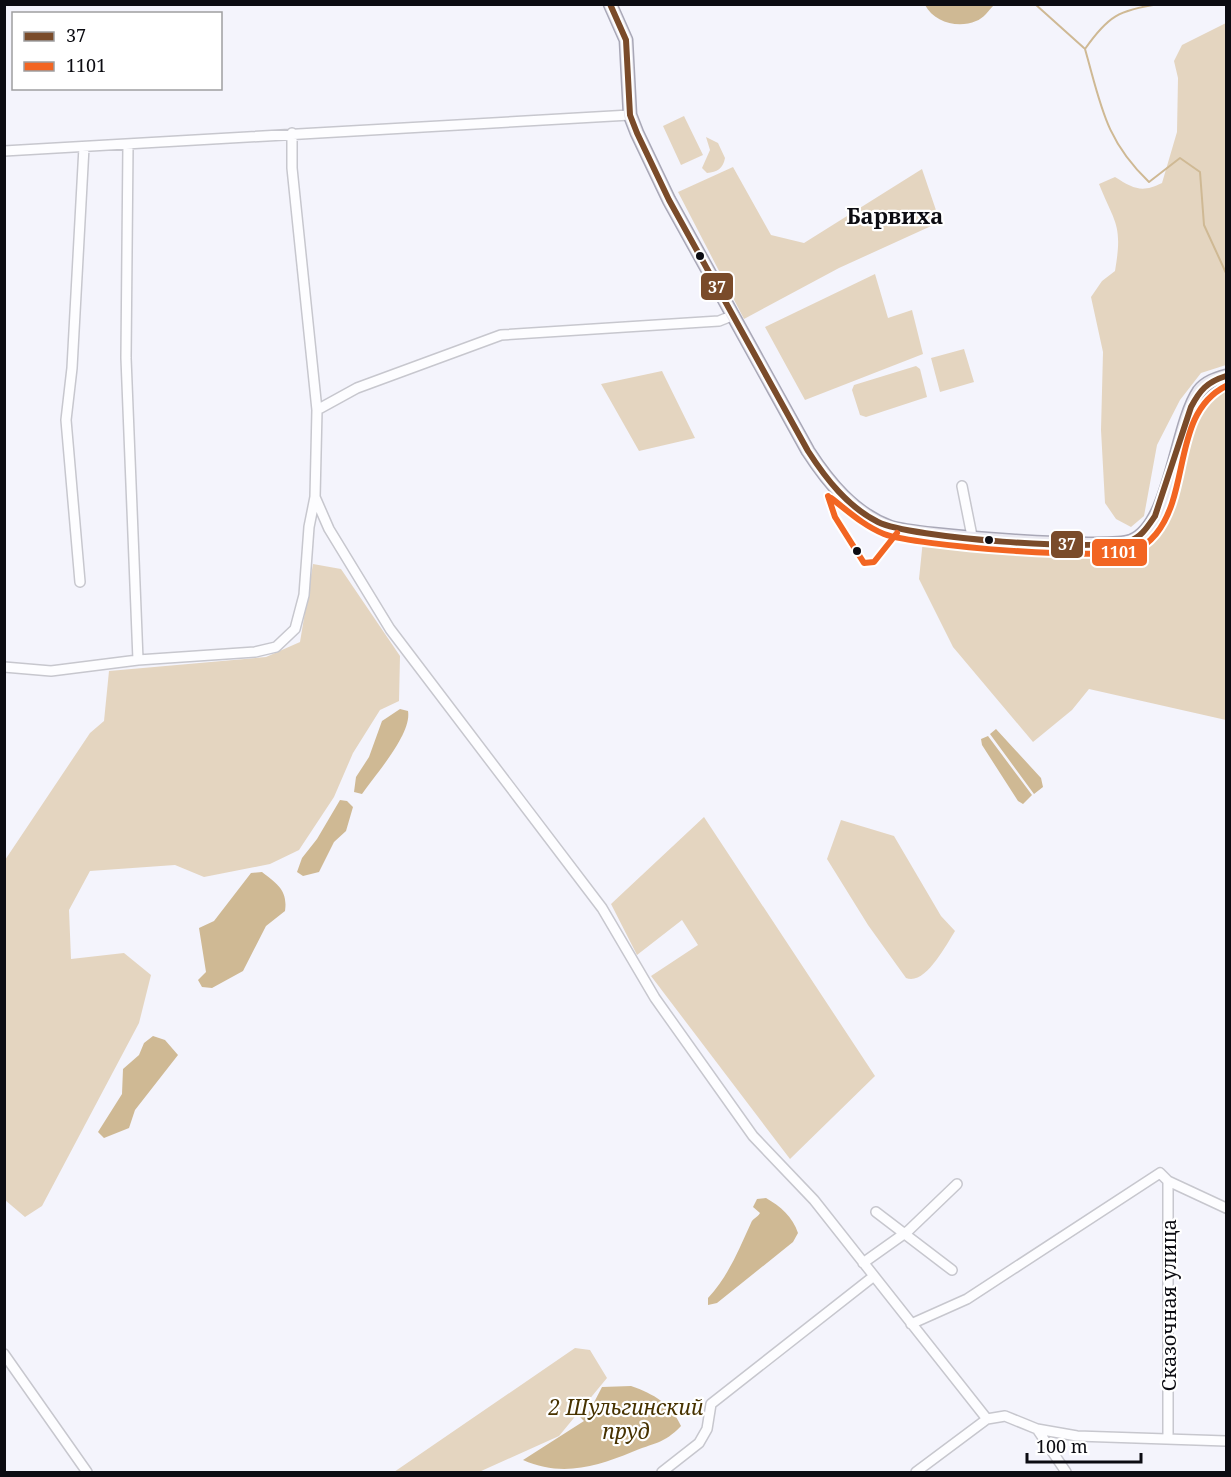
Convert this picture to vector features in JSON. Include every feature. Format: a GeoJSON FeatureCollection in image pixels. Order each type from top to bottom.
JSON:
{"type":"FeatureCollection","features":[{"type":"Feature","properties":{"kind":"main road"},"geometry":{"type":"LineString","coordinates":[[610,4],[626,40],[630,115],[669,200],[808,451],[837,490],[862,512],[890,527],[920,533],[1081,543],[1131,542],[1149,527],[1161,507],[1176,448],[1199,391],[1212,380],[1227,376]]}},
{"type":"Feature","properties":{"kind":"street"},"geometry":{"type":"LineString","coordinates":[[4,151],[630,115]]}},
{"type":"Feature","properties":{"kind":"street"},"geometry":{"type":"LineString","coordinates":[[4,667],[51,670],[138,660],[255,652],[276,647],[295,629],[304,595],[309,527],[315,497],[317,410],[292,168],[292,133]]}},
{"type":"Feature","properties":{"kind":"street"},"geometry":{"type":"LineString","coordinates":[[128,145],[126,358],[138,660]]}},
{"type":"Feature","properties":{"kind":"street"},"geometry":{"type":"LineString","coordinates":[[80,582],[66,420],[72,368],[84,147]]}},
{"type":"Feature","properties":{"kind":"street"},"geometry":{"type":"LineString","coordinates":[[317,410],[357,388],[501,335],[719,321],[734,315]]}},
{"type":"Feature","properties":{"kind":"street"},"geometry":{"type":"LineString","coordinates":[[962,486],[972,536]]}},
{"type":"Feature","properties":{"kind":"street"},"geometry":{"type":"LineString","coordinates":[[315,497],[329,529],[390,629],[602,908],[655,998],[753,1136],[814,1200],[987,1419]]}},
{"type":"Feature","properties":{"kind":"street"},"geometry":{"type":"LineString","coordinates":[[911,1324],[967,1299],[1160,1173],[1168,1181],[1227,1208]]}},
{"type":"Feature","properties":{"kind":"street","name":"Сказочная улица"},"geometry":{"type":"LineString","coordinates":[[1168,1181],[1168,1439]]}},
{"type":"Feature","properties":{"kind":"street"},"geometry":{"type":"LineString","coordinates":[[863,1263],[904,1234],[957,1184]]}},
{"type":"Feature","properties":{"kind":"street"},"geometry":{"type":"LineString","coordinates":[[876,1212],[952,1270]]}},
{"type":"Feature","properties":{"kind":"street"},"geometry":{"type":"LineString","coordinates":[[662,1473],[699,1443],[707,1429],[711,1404],[874,1276]]}},
{"type":"Feature","properties":{"kind":"street"},"geometry":{"type":"LineString","coordinates":[[4,1354],[87,1473]]}},
{"type":"Feature","properties":{"kind":"street"},"geometry":{"type":"LineString","coordinates":[[916,1473],[987,1419],[1005,1416],[1037,1429],[1077,1436],[1227,1441]]}},
{"type":"Feature","properties":{"kind":"street"},"geometry":{"type":"LineString","coordinates":[[1037,1429],[1066,1473]]}},
{"type":"Feature","properties":{"kind":"shaded area"},"geometry":{"type":"Polygon","coordinates":[[[1226,23],[1226,365],[1201,373],[1180,400],[1157,445],[1144,516],[1131,527],[1116,519],[1105,503],[1101,430],[1103,352],[1091,297],[1102,281],[1115,271],[1118,233],[1099,184],[1115,177],[1143,189],[1162,183],[1177,132],[1178,78],[1174,61],[1182,45],[1226,23]]]}},
{"type":"Feature","properties":{"kind":"shaded area"},"geometry":{"type":"Polygon","coordinates":[[[684,116],[703,155],[681,165],[663,126],[684,116]]]}},
{"type":"Feature","properties":{"kind":"shaded area"},"geometry":{"type":"Polygon","coordinates":[[[706,137],[718,143],[725,158],[719,169],[707,173],[702,168],[710,150],[706,137]]]}},
{"type":"Feature","properties":{"kind":"shaded area"},"geometry":{"type":"Polygon","coordinates":[[[733,167],[771,235],[804,243],[922,169],[940,222],[839,268],[744,319],[678,192],[733,167]]]}},
{"type":"Feature","properties":{"kind":"shaded area"},"geometry":{"type":"Polygon","coordinates":[[[875,274],[888,318],[912,310],[923,354],[805,400],[765,327],[875,274]]]}},
{"type":"Feature","properties":{"kind":"shaded area"},"geometry":{"type":"Polygon","coordinates":[[[964,349],[974,382],[940,392],[931,358],[964,349]]]}},
{"type":"Feature","properties":{"kind":"shaded area"},"geometry":{"type":"Polygon","coordinates":[[[916,366],[920,369],[927,397],[866,417],[860,415],[852,390],[854,385],[916,366]]]}},
{"type":"Feature","properties":{"kind":"shaded area"},"geometry":{"type":"Polygon","coordinates":[[[662,371],[695,438],[639,451],[601,384],[662,371]]]}},
{"type":"Feature","properties":{"kind":"shaded area"},"geometry":{"type":"Polygon","coordinates":[[[1219,388],[1226,388],[1226,720],[1089,689],[1072,710],[1033,742],[953,647],[919,579],[923,540],[1059,550],[1120,550],[1141,546],[1159,530],[1179,453],[1202,405],[1219,388]]]}},
{"type":"Feature","properties":{"kind":"shaded area"},"geometry":{"type":"Polygon","coordinates":[[[313,564],[341,569],[400,656],[399,701],[380,710],[353,753],[334,797],[299,850],[270,864],[204,877],[175,865],[90,871],[69,910],[71,959],[124,953],[151,975],[139,1023],[42,1206],[25,1217],[5,1200],[5,860],[90,733],[104,721],[109,671],[266,657],[300,642],[313,564]]]}},
{"type":"Feature","properties":{"kind":"shaded area"},"geometry":{"type":"Polygon","coordinates":[[[704,817],[875,1076],[790,1159],[651,976],[698,945],[682,920],[637,955],[611,904],[704,817]]]}},
{"type":"Feature","properties":{"kind":"shaded area"},"geometry":{"type":"Polygon","coordinates":[[[841,820],[894,836],[941,916],[955,931],[934,963],[920,976],[913,979],[906,978],[868,925],[827,859],[841,820]]]}},
{"type":"Feature","properties":{"kind":"shaded area"},"geometry":{"type":"Polygon","coordinates":[[[575,1348],[590,1350],[607,1378],[559,1436],[479,1472],[394,1472],[575,1348]]]}},
{"type":"Feature","properties":{"kind":"water"},"geometry":{"type":"Polygon","coordinates":[[[925,5],[994,5],[979,20],[954,24],[940,20],[925,5]]]}},
{"type":"Feature","properties":{"kind":"water"},"geometry":{"type":"Polygon","coordinates":[[[400,709],[408,711],[408,720],[399,742],[362,794],[354,792],[356,777],[369,757],[382,721],[400,709]]]}},
{"type":"Feature","properties":{"kind":"water"},"geometry":{"type":"Polygon","coordinates":[[[996,729],[1041,778],[1043,787],[1034,794],[990,734],[996,729]]]}},
{"type":"Feature","properties":{"kind":"water"},"geometry":{"type":"Polygon","coordinates":[[[988,736],[1032,795],[1023,804],[1018,801],[982,745],[981,739],[988,736]]]}},
{"type":"Feature","properties":{"kind":"water"},"geometry":{"type":"Polygon","coordinates":[[[340,800],[347,801],[353,807],[346,831],[334,842],[319,872],[303,876],[297,872],[302,858],[317,839],[340,800]]]}},
{"type":"Feature","properties":{"kind":"water"},"geometry":{"type":"Polygon","coordinates":[[[262,872],[277,884],[283,893],[285,911],[266,926],[243,971],[212,988],[202,987],[198,980],[206,972],[199,928],[214,921],[251,873],[262,872]]]}},
{"type":"Feature","properties":{"kind":"water"},"geometry":{"type":"Polygon","coordinates":[[[153,1036],[165,1040],[178,1055],[135,1110],[129,1128],[104,1138],[98,1132],[122,1094],[123,1069],[139,1055],[144,1043],[153,1036]]]}},
{"type":"Feature","properties":{"kind":"water"},"geometry":{"type":"Polygon","coordinates":[[[766,1198],[785,1212],[798,1233],[793,1242],[717,1303],[708,1305],[708,1298],[727,1272],[752,1221],[760,1213],[753,1207],[757,1199],[766,1198]]]}},
{"type":"Feature","properties":{"kind":"water","name":"2 Шульгинский пруд"},"geometry":{"type":"Polygon","coordinates":[[[631,1386],[661,1401],[677,1418],[681,1426],[658,1442],[592,1466],[551,1468],[523,1460],[584,1421],[580,1417],[588,1414],[602,1387],[631,1386]]]}},
{"type":"Feature","properties":{"kind":"waterway"},"geometry":{"type":"LineString","coordinates":[[1035,4],[1084,48]]}},
{"type":"Feature","properties":{"kind":"waterway"},"geometry":{"type":"LineString","coordinates":[[1159,4],[1134,9],[1116,16],[1101,29],[1085,49],[1106,121],[1134,167],[1149,182],[1180,158],[1200,172],[1204,225],[1226,273]]}},
{"type":"Feature","properties":{"kind":"transit line","name":"37"},"geometry":{"type":"LineString","coordinates":[[610,4],[626,40],[630,115],[669,200],[808,451],[838,491],[867,516],[897,528],[1003,542],[1080,545],[1129,541],[1144,531],[1155,516],[1194,401],[1209,384],[1226,376]]}},
{"type":"Feature","properties":{"kind":"transit line","name":"1101"},"geometry":{"type":"LineString","coordinates":[[831,498],[870,527],[903,539],[1010,551],[1050,553],[1116,553],[1134,550],[1143,546],[1156,534],[1167,516],[1174,497],[1189,433],[1197,414],[1209,398],[1226,386]]}},
{"type":"Feature","properties":{"kind":"transit line","name":"1101"},"geometry":{"type":"LineString","coordinates":[[828,496],[835,517],[864,563],[874,562],[897,533]]}},
{"type":"Feature","properties":{"kind":"district","name":"Барвиха"},"geometry":{"type":"Point","coordinates":[895,215]}}]}
